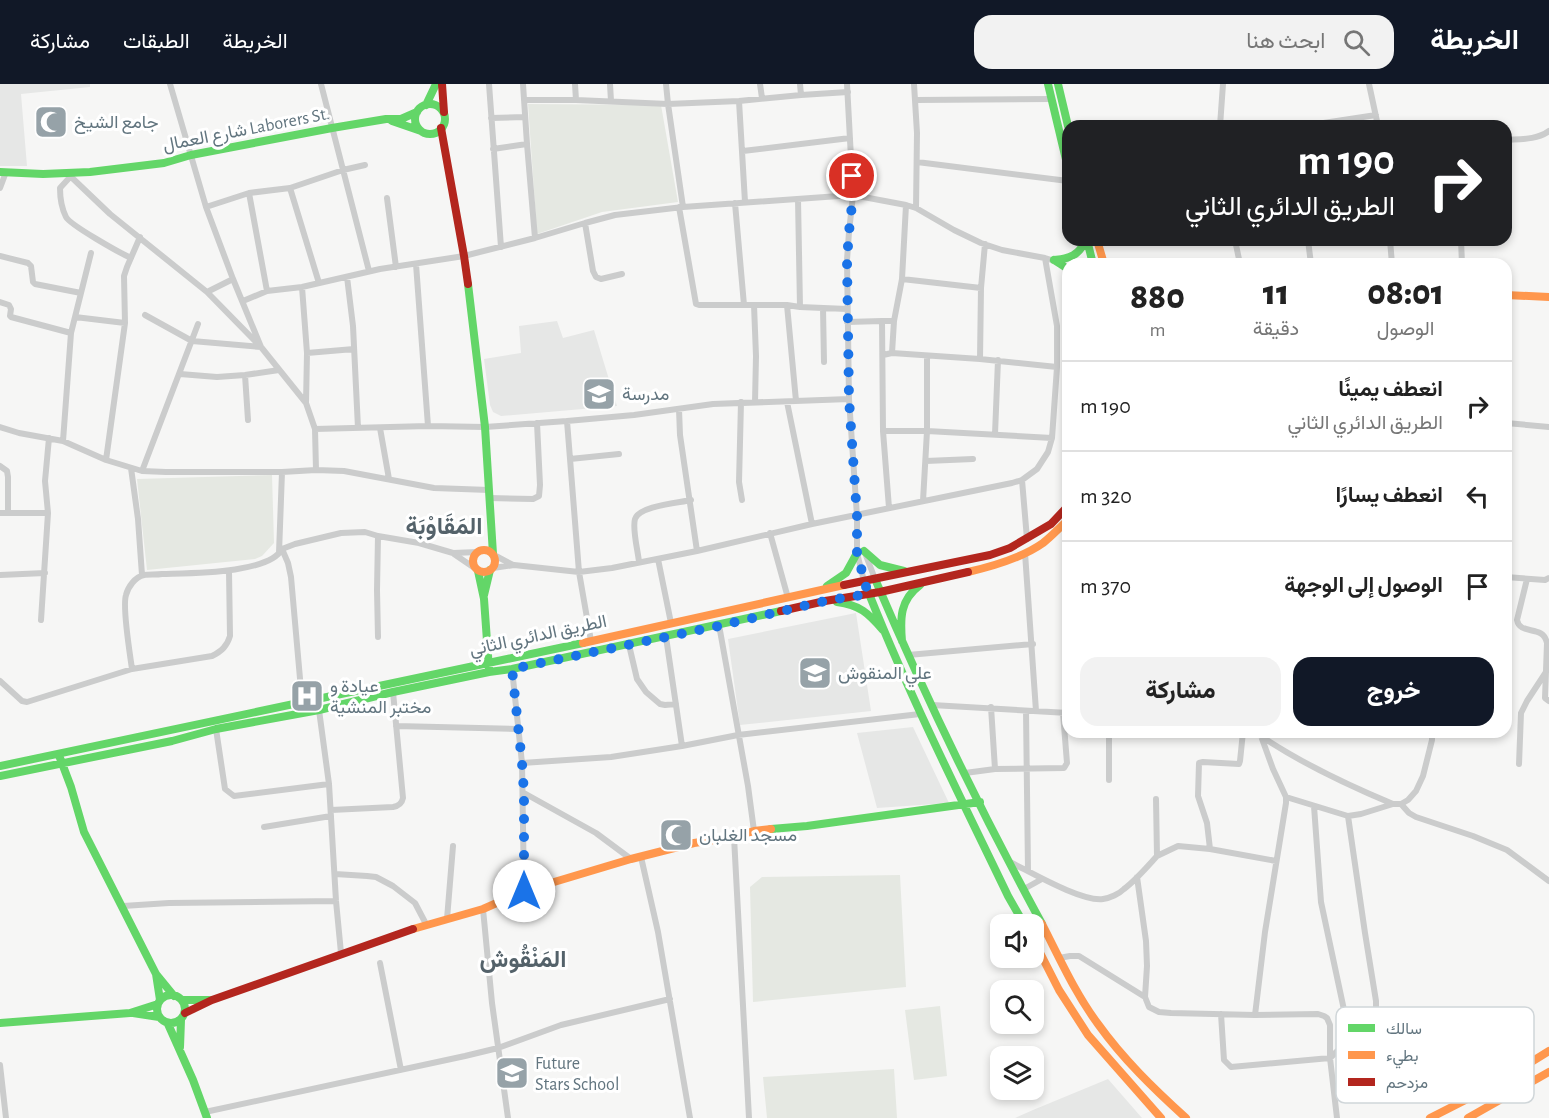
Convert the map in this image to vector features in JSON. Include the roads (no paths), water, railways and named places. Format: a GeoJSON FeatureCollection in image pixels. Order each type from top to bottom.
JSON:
{"type":"FeatureCollection","features":[{"type":"Feature","properties":{"kind":"main road"},"geometry":{"type":"LineString","coordinates":[[426,105],[436,84]]}},
{"type":"Feature","properties":{"kind":"main road"},"geometry":{"type":"LineString","coordinates":[[417,112],[416,122],[420,130],[433,133],[441,128],[444,124],[442,84]]}},
{"type":"Feature","properties":{"kind":"main road"},"geometry":{"type":"LineString","coordinates":[[1048,84],[1062,144]]}},
{"type":"Feature","properties":{"kind":"main road"},"geometry":{"type":"LineString","coordinates":[[1058,84],[1067,120]]}},
{"type":"Feature","properties":{"kind":"main road"},"geometry":{"type":"LineString","coordinates":[[386,119],[401,119],[426,105],[439,107],[444,115]]}},
{"type":"Feature","properties":{"kind":"main road","name":"شارع العمال Laborers St."},"geometry":{"type":"LineString","coordinates":[[3,172],[69,174],[164,163],[191,155],[386,119],[424,132]]}},
{"type":"Feature","properties":{"kind":"main road"},"geometry":{"type":"LineString","coordinates":[[441,128],[464,256],[485,427],[490,529],[495,559],[484,599]]}},
{"type":"Feature","properties":{"kind":"main road"},"geometry":{"type":"LineString","coordinates":[[1072,258],[1083,246]]}},
{"type":"Feature","properties":{"kind":"main road"},"geometry":{"type":"LineString","coordinates":[[1049,259],[1062,259]]}},
{"type":"Feature","properties":{"kind":"main road"},"geometry":{"type":"LineString","coordinates":[[1049,259],[1062,264]]}},
{"type":"Feature","properties":{"kind":"main road"},"geometry":{"type":"LineString","coordinates":[[1512,295],[1549,297]]}},
{"type":"Feature","properties":{"kind":"main road","name":"الطريق الدائري الثاني"},"geometry":{"type":"LineString","coordinates":[[0,776],[60,759],[303,701],[990,555],[1027,539],[1051,524],[1062,512]]}},
{"type":"Feature","properties":{"kind":"main road","name":"الطريق الدائري الثاني"},"geometry":{"type":"LineString","coordinates":[[0,766],[172,741],[216,729],[319,710],[393,692],[629,645],[825,601],[880,592],[1005,562],[1043,543],[1062,526]]}},
{"type":"Feature","properties":{"kind":"main road"},"geometry":{"type":"LineString","coordinates":[[489,672],[484,599],[473,560],[490,529]]}},
{"type":"Feature","properties":{"kind":"main road"},"geometry":{"type":"LineString","coordinates":[[479,551],[489,551],[493,554]]}},
{"type":"Feature","properties":{"kind":"main road"},"geometry":{"type":"LineString","coordinates":[[815,592],[841,579],[861,552],[880,565],[910,572]]}},
{"type":"Feature","properties":{"kind":"main road"},"geometry":{"type":"LineString","coordinates":[[477,570],[484,573],[492,569]]}},
{"type":"Feature","properties":{"kind":"main road"},"geometry":{"type":"LineString","coordinates":[[875,579],[932,705],[1008,861],[1059,958],[1097,1023],[1118,1050],[1149,1084],[1186,1118]]}},
{"type":"Feature","properties":{"kind":"main road"},"geometry":{"type":"LineString","coordinates":[[864,581],[920,714],[1018,914]]}},
{"type":"Feature","properties":{"kind":"main road"},"geometry":{"type":"LineString","coordinates":[[902,641],[900,618],[906,597],[928,581]]}},
{"type":"Feature","properties":{"kind":"main road"},"geometry":{"type":"LineString","coordinates":[[825,601],[856,605],[865,610],[883,630]]}},
{"type":"Feature","properties":{"kind":"main road"},"geometry":{"type":"LineString","coordinates":[[60,759],[84,832],[156,974],[185,1006],[180,1050]]}},
{"type":"Feature","properties":{"kind":"main road"},"geometry":{"type":"LineString","coordinates":[[168,1024],[175,1023],[212,1000],[341,953],[426,924],[483,909],[524,891],[636,858],[754,831],[819,825],[965,806],[980,802]]}},
{"type":"Feature","properties":{"kind":"main road"},"geometry":{"type":"LineString","coordinates":[[1044,961],[1059,990],[1088,1035],[1161,1118]]}},
{"type":"Feature","properties":{"kind":"main road"},"geometry":{"type":"LineString","coordinates":[[156,974],[159,1017]]}},
{"type":"Feature","properties":{"kind":"main road"},"geometry":{"type":"LineString","coordinates":[[130,1013],[159,1002],[164,997],[212,1000]]}},
{"type":"Feature","properties":{"kind":"main road"},"geometry":{"type":"LineString","coordinates":[[0,1023],[130,1013],[159,1017],[168,1024],[194,1080],[206,1115]]}},
{"type":"Feature","properties":{"kind":"main road"},"geometry":{"type":"LineString","coordinates":[[1534,1060],[1549,1051]]}},
{"type":"Feature","properties":{"kind":"main road"},"geometry":{"type":"LineString","coordinates":[[1534,1081],[1549,1072]]}},
{"type":"Feature","properties":{"kind":"main road"},"geometry":{"type":"LineString","coordinates":[[1430,1118],[1463,1103]]}},
{"type":"Feature","properties":{"kind":"main road"},"geometry":{"type":"LineString","coordinates":[[1468,1118],[1494,1103]]}},
{"type":"Feature","properties":{"kind":"street"},"geometry":{"type":"LineString","coordinates":[[170,84],[206,207],[232,279],[261,347]]}},
{"type":"Feature","properties":{"kind":"street"},"geometry":{"type":"LineString","coordinates":[[321,84],[369,271]]}},
{"type":"Feature","properties":{"kind":"street"},"geometry":{"type":"LineString","coordinates":[[489,84],[501,247]]}},
{"type":"Feature","properties":{"kind":"street"},"geometry":{"type":"LineString","coordinates":[[523,84],[535,238]]}},
{"type":"Feature","properties":{"kind":"street"},"geometry":{"type":"LineString","coordinates":[[575,84],[576,100]]}},
{"type":"Feature","properties":{"kind":"street"},"geometry":{"type":"LineString","coordinates":[[610,84],[611,101]]}},
{"type":"Feature","properties":{"kind":"street"},"geometry":{"type":"LineString","coordinates":[[666,84],[696,304],[787,305],[847,309]]}},
{"type":"Feature","properties":{"kind":"street"},"geometry":{"type":"LineString","coordinates":[[760,84],[762,98]]}},
{"type":"Feature","properties":{"kind":"street"},"geometry":{"type":"LineString","coordinates":[[800,84],[801,95]]}},
{"type":"Feature","properties":{"kind":"street"},"geometry":{"type":"LineString","coordinates":[[847,84],[853,195],[849,232],[847,309],[849,399],[858,536],[864,581]]}},
{"type":"Feature","properties":{"kind":"street"},"geometry":{"type":"LineString","coordinates":[[914,84],[916,208]]}},
{"type":"Feature","properties":{"kind":"street"},"geometry":{"type":"LineString","coordinates":[[1220,120],[1223,84]]}},
{"type":"Feature","properties":{"kind":"street"},"geometry":{"type":"LineString","coordinates":[[1369,84],[1377,120]]}},
{"type":"Feature","properties":{"kind":"street"},"geometry":{"type":"LineString","coordinates":[[524,100],[668,104],[848,92]]}},
{"type":"Feature","properties":{"kind":"street"},"geometry":{"type":"LineString","coordinates":[[916,100],[1051,99]]}},
{"type":"Feature","properties":{"kind":"street"},"geometry":{"type":"LineString","coordinates":[[739,101],[745,202]]}},
{"type":"Feature","properties":{"kind":"street"},"geometry":{"type":"LineString","coordinates":[[1343,120],[1376,115]]}},
{"type":"Feature","properties":{"kind":"street"},"geometry":{"type":"LineString","coordinates":[[491,118],[525,117]]}},
{"type":"Feature","properties":{"kind":"street"},"geometry":{"type":"LineString","coordinates":[[1512,139],[1536,137],[1549,131]]}},
{"type":"Feature","properties":{"kind":"street"},"geometry":{"type":"LineString","coordinates":[[742,151],[850,138]]}},
{"type":"Feature","properties":{"kind":"street"},"geometry":{"type":"LineString","coordinates":[[493,149],[527,144]]}},
{"type":"Feature","properties":{"kind":"street"},"geometry":{"type":"LineString","coordinates":[[917,162],[1062,180]]}},
{"type":"Feature","properties":{"kind":"street"},"geometry":{"type":"LineString","coordinates":[[206,207],[249,193],[290,188],[365,165]]}},
{"type":"Feature","properties":{"kind":"street"},"geometry":{"type":"LineString","coordinates":[[0,188],[3,172]]}},
{"type":"Feature","properties":{"kind":"street"},"geometry":{"type":"LineString","coordinates":[[130,258],[68,219],[60,188],[69,174],[110,214],[207,292],[261,347],[306,403],[315,429],[316,470]]}},
{"type":"Feature","properties":{"kind":"street"},"geometry":{"type":"LineString","coordinates":[[290,188],[319,283]]}},
{"type":"Feature","properties":{"kind":"street"},"geometry":{"type":"LineString","coordinates":[[249,193],[267,291]]}},
{"type":"Feature","properties":{"kind":"street"},"geometry":{"type":"LineString","coordinates":[[243,301],[267,291],[302,287],[369,271],[464,256],[615,215],[681,207],[853,195],[916,208],[954,230],[985,244],[1002,250],[1049,259],[1057,326],[1057,367],[1052,438],[1048,452],[1037,469],[1022,480],[612,568],[579,572],[514,565],[492,569]]}},
{"type":"Feature","properties":{"kind":"street"},"geometry":{"type":"LineString","coordinates":[[387,198],[396,267]]}},
{"type":"Feature","properties":{"kind":"street"},"geometry":{"type":"LineString","coordinates":[[798,199],[800,307]]}},
{"type":"Feature","properties":{"kind":"street"},"geometry":{"type":"LineString","coordinates":[[735,203],[744,306]]}},
{"type":"Feature","properties":{"kind":"street"},"geometry":{"type":"LineString","coordinates":[[892,353],[894,321],[902,279],[906,205]]}},
{"type":"Feature","properties":{"kind":"street"},"geometry":{"type":"LineString","coordinates":[[585,223],[596,277],[601,279],[622,274]]}},
{"type":"Feature","properties":{"kind":"street"},"geometry":{"type":"LineString","coordinates":[[106,460],[125,323],[124,276],[140,237]]}},
{"type":"Feature","properties":{"kind":"street"},"geometry":{"type":"LineString","coordinates":[[980,358],[981,288],[985,244]]}},
{"type":"Feature","properties":{"kind":"street"},"geometry":{"type":"LineString","coordinates":[[63,441],[71,333],[91,253]]}},
{"type":"Feature","properties":{"kind":"street"},"geometry":{"type":"LineString","coordinates":[[0,256],[28,263],[31,266],[35,284],[81,293]]}},
{"type":"Feature","properties":{"kind":"street"},"geometry":{"type":"LineString","coordinates":[[416,264],[428,426]]}},
{"type":"Feature","properties":{"kind":"street"},"geometry":{"type":"LineString","coordinates":[[347,277],[353,326],[358,429]]}},
{"type":"Feature","properties":{"kind":"street"},"geometry":{"type":"LineString","coordinates":[[207,292],[232,279]]}},
{"type":"Feature","properties":{"kind":"street"},"geometry":{"type":"LineString","coordinates":[[902,279],[981,288]]}},
{"type":"Feature","properties":{"kind":"street"},"geometry":{"type":"LineString","coordinates":[[302,287],[308,353],[306,403]]}},
{"type":"Feature","properties":{"kind":"street"},"geometry":{"type":"LineString","coordinates":[[0,302],[9,305],[11,317],[71,333]]}},
{"type":"Feature","properties":{"kind":"street"},"geometry":{"type":"LineString","coordinates":[[754,305],[755,402]]}},
{"type":"Feature","properties":{"kind":"street"},"geometry":{"type":"LineString","coordinates":[[787,305],[796,401]]}},
{"type":"Feature","properties":{"kind":"street"},"geometry":{"type":"LineString","coordinates":[[823,308],[824,362]]}},
{"type":"Feature","properties":{"kind":"street"},"geometry":{"type":"LineString","coordinates":[[145,315],[192,340],[261,347]]}},
{"type":"Feature","properties":{"kind":"street"},"geometry":{"type":"LineString","coordinates":[[75,317],[125,323]]}},
{"type":"Feature","properties":{"kind":"street"},"geometry":{"type":"LineString","coordinates":[[882,321],[883,431],[889,508]]}},
{"type":"Feature","properties":{"kind":"street"},"geometry":{"type":"LineString","coordinates":[[847,322],[894,321]]}},
{"type":"Feature","properties":{"kind":"street"},"geometry":{"type":"LineString","coordinates":[[142,471],[198,324]]}},
{"type":"Feature","properties":{"kind":"street"},"geometry":{"type":"LineString","coordinates":[[308,353],[354,349]]}},
{"type":"Feature","properties":{"kind":"street"},"geometry":{"type":"LineString","coordinates":[[883,355],[892,353],[980,358],[1057,367]]}},
{"type":"Feature","properties":{"kind":"street"},"geometry":{"type":"LineString","coordinates":[[923,501],[927,431],[927,356]]}},
{"type":"Feature","properties":{"kind":"street"},"geometry":{"type":"LineString","coordinates":[[995,434],[998,360]]}},
{"type":"Feature","properties":{"kind":"street"},"geometry":{"type":"LineString","coordinates":[[180,374],[217,377],[279,370]]}},
{"type":"Feature","properties":{"kind":"street"},"geometry":{"type":"LineString","coordinates":[[246,375],[248,420]]}},
{"type":"Feature","properties":{"kind":"street"},"geometry":{"type":"LineString","coordinates":[[315,429],[485,427],[567,421],[741,402],[849,399]]}},
{"type":"Feature","properties":{"kind":"street"},"geometry":{"type":"LineString","coordinates":[[741,402],[739,482],[742,500]]}},
{"type":"Feature","properties":{"kind":"street"},"geometry":{"type":"LineString","coordinates":[[787,402],[812,524]]}},
{"type":"Feature","properties":{"kind":"street"},"geometry":{"type":"LineString","coordinates":[[679,409],[697,550]]}},
{"type":"Feature","properties":{"kind":"street"},"geometry":{"type":"LineString","coordinates":[[567,421],[579,572],[591,641]]}},
{"type":"Feature","properties":{"kind":"street"},"geometry":{"type":"LineString","coordinates":[[0,427],[63,441],[106,460],[142,471],[344,471],[434,488],[533,499],[539,496],[540,485],[537,423]]}},
{"type":"Feature","properties":{"kind":"street"},"geometry":{"type":"LineString","coordinates":[[1512,424],[1549,427]]}},
{"type":"Feature","properties":{"kind":"street"},"geometry":{"type":"LineString","coordinates":[[380,428],[389,479]]}},
{"type":"Feature","properties":{"kind":"street"},"geometry":{"type":"LineString","coordinates":[[883,431],[927,431],[1052,438]]}},
{"type":"Feature","properties":{"kind":"street"},"geometry":{"type":"LineString","coordinates":[[41,620],[48,513],[45,481],[49,438]]}},
{"type":"Feature","properties":{"kind":"street"},"geometry":{"type":"LineString","coordinates":[[570,459],[619,454]]}},
{"type":"Feature","properties":{"kind":"street"},"geometry":{"type":"LineString","coordinates":[[926,461],[974,459]]}},
{"type":"Feature","properties":{"kind":"street"},"geometry":{"type":"LineString","coordinates":[[0,466],[7,471],[8,513]]}},
{"type":"Feature","properties":{"kind":"street"},"geometry":{"type":"LineString","coordinates":[[131,468],[142,575]]}},
{"type":"Feature","properties":{"kind":"street"},"geometry":{"type":"LineString","coordinates":[[282,472],[280,551],[288,563],[291,577],[303,701]]}},
{"type":"Feature","properties":{"kind":"street"},"geometry":{"type":"LineString","coordinates":[[1022,480],[1027,539]]}},
{"type":"Feature","properties":{"kind":"street"},"geometry":{"type":"LineString","coordinates":[[639,562],[635,527],[638,515],[648,508],[691,500]]}},
{"type":"Feature","properties":{"kind":"street"},"geometry":{"type":"LineString","coordinates":[[0,513],[48,513]]}},
{"type":"Feature","properties":{"kind":"street"},"geometry":{"type":"LineString","coordinates":[[132,669],[124,600],[129,587],[142,575],[229,571],[267,561],[294,544],[341,533],[365,532],[453,553],[477,570]]}},
{"type":"Feature","properties":{"kind":"street"},"geometry":{"type":"LineString","coordinates":[[770,534],[788,598]]}},
{"type":"Feature","properties":{"kind":"street"},"geometry":{"type":"LineString","coordinates":[[378,536],[376,590],[378,637]]}},
{"type":"Feature","properties":{"kind":"street"},"geometry":{"type":"LineString","coordinates":[[453,553],[479,551]]}},
{"type":"Feature","properties":{"kind":"street"},"geometry":{"type":"LineString","coordinates":[[861,552],[875,579]]}},
{"type":"Feature","properties":{"kind":"street"},"geometry":{"type":"LineString","coordinates":[[493,554],[514,565]]}},
{"type":"Feature","properties":{"kind":"street"},"geometry":{"type":"LineString","coordinates":[[1025,554],[1036,711]]}},
{"type":"Feature","properties":{"kind":"street"},"geometry":{"type":"LineString","coordinates":[[658,559],[671,623]]}},
{"type":"Feature","properties":{"kind":"street"},"geometry":{"type":"LineString","coordinates":[[0,681],[22,701],[27,702],[132,669],[212,656],[228,644],[230,636],[229,571]]}},
{"type":"Feature","properties":{"kind":"street"},"geometry":{"type":"LineString","coordinates":[[0,576],[45,573]]}},
{"type":"Feature","properties":{"kind":"street"},"geometry":{"type":"LineString","coordinates":[[1512,578],[1549,578]]}},
{"type":"Feature","properties":{"kind":"street"},"geometry":{"type":"LineString","coordinates":[[1527,579],[1517,620],[1520,627],[1541,633],[1546,637],[1545,698],[1549,701]]}},
{"type":"Feature","properties":{"kind":"street"},"geometry":{"type":"LineString","coordinates":[[719,626],[754,831]]}},
{"type":"Feature","properties":{"kind":"street"},"geometry":{"type":"LineString","coordinates":[[666,637],[682,746]]}},
{"type":"Feature","properties":{"kind":"street"},"geometry":{"type":"LineString","coordinates":[[908,655],[1033,644]]}},
{"type":"Feature","properties":{"kind":"street"},"geometry":{"type":"LineString","coordinates":[[629,645],[637,679],[646,692],[660,704],[676,704]]}},
{"type":"Feature","properties":{"kind":"street"},"geometry":{"type":"LineString","coordinates":[[512,669],[524,793],[524,891]]}},
{"type":"Feature","properties":{"kind":"street"},"geometry":{"type":"LineString","coordinates":[[1519,764],[1521,713],[1546,672]]}},
{"type":"Feature","properties":{"kind":"street"},"geometry":{"type":"LineString","coordinates":[[264,827],[331,813],[393,807],[400,804],[403,798],[393,692]]}},
{"type":"Feature","properties":{"kind":"street"},"geometry":{"type":"LineString","coordinates":[[932,705],[1062,713]]}},
{"type":"Feature","properties":{"kind":"street"},"geometry":{"type":"LineString","coordinates":[[991,707],[995,770]]}},
{"type":"Feature","properties":{"kind":"street"},"geometry":{"type":"LineString","coordinates":[[319,710],[329,784],[341,953]]}},
{"type":"Feature","properties":{"kind":"street"},"geometry":{"type":"LineString","coordinates":[[1026,711],[1028,871]]}},
{"type":"Feature","properties":{"kind":"street"},"geometry":{"type":"LineString","coordinates":[[522,763],[611,757],[738,735],[920,714]]}},
{"type":"Feature","properties":{"kind":"street"},"geometry":{"type":"LineString","coordinates":[[396,726],[518,729]]}},
{"type":"Feature","properties":{"kind":"street"},"geometry":{"type":"LineString","coordinates":[[216,729],[225,789],[234,796],[329,784]]}},
{"type":"Feature","properties":{"kind":"street"},"geometry":{"type":"LineString","coordinates":[[965,772],[1062,768],[1066,766],[1066,738]]}},
{"type":"Feature","properties":{"kind":"street"},"geometry":{"type":"LineString","coordinates":[[1109,738],[1109,780]]}},
{"type":"Feature","properties":{"kind":"street"},"geometry":{"type":"LineString","coordinates":[[1210,849],[1207,823],[1198,796],[1199,763],[1239,764],[1242,738]]}},
{"type":"Feature","properties":{"kind":"street"},"geometry":{"type":"LineString","coordinates":[[1255,1015],[1265,932],[1286,803],[1286,797],[1262,738]]}},
{"type":"Feature","properties":{"kind":"street"},"geometry":{"type":"LineString","coordinates":[[1264,738],[1323,773],[1397,804],[1416,817],[1506,850],[1549,881]]}},
{"type":"Feature","properties":{"kind":"street"},"geometry":{"type":"LineString","coordinates":[[1286,797],[1348,816],[1408,800],[1416,791],[1423,776],[1432,738]]}},
{"type":"Feature","properties":{"kind":"street"},"geometry":{"type":"LineString","coordinates":[[524,793],[636,858],[658,932],[690,1118]]}},
{"type":"Feature","properties":{"kind":"street"},"geometry":{"type":"LineString","coordinates":[[1156,799],[1157,856]]}},
{"type":"Feature","properties":{"kind":"street"},"geometry":{"type":"LineString","coordinates":[[1314,806],[1321,902],[1343,1007]]}},
{"type":"Feature","properties":{"kind":"street"},"geometry":{"type":"LineString","coordinates":[[1348,816],[1376,1007]]}},
{"type":"Feature","properties":{"kind":"street"},"geometry":{"type":"LineString","coordinates":[[734,837],[749,1118]]}},
{"type":"Feature","properties":{"kind":"street"},"geometry":{"type":"LineString","coordinates":[[447,919],[453,846]]}},
{"type":"Feature","properties":{"kind":"street"},"geometry":{"type":"LineString","coordinates":[[1008,861],[1042,879],[1083,896],[1102,899],[1125,889],[1157,856],[1178,846],[1210,849],[1276,861]]}},
{"type":"Feature","properties":{"kind":"street"},"geometry":{"type":"LineString","coordinates":[[335,874],[376,877],[393,886],[416,903],[426,924]]}},
{"type":"Feature","properties":{"kind":"street"},"geometry":{"type":"LineString","coordinates":[[1137,877],[1146,941],[1145,997],[1149,1006],[1159,1011],[1255,1015],[1318,1014],[1328,1018],[1337,1118]]}},
{"type":"Feature","properties":{"kind":"street"},"geometry":{"type":"LineString","coordinates":[[1024,889],[1042,879]]}},
{"type":"Feature","properties":{"kind":"street"},"geometry":{"type":"LineString","coordinates":[[123,906],[169,903],[336,901]]}},
{"type":"Feature","properties":{"kind":"street"},"geometry":{"type":"LineString","coordinates":[[483,909],[492,1003],[508,1118]]}},
{"type":"Feature","properties":{"kind":"street"},"geometry":{"type":"LineString","coordinates":[[1059,958],[1079,956],[1145,997]]}},
{"type":"Feature","properties":{"kind":"street"},"geometry":{"type":"LineString","coordinates":[[380,963],[401,1070]]}},
{"type":"Feature","properties":{"kind":"street"},"geometry":{"type":"LineString","coordinates":[[206,1115],[498,1048],[561,1025],[670,999]]}},
{"type":"Feature","properties":{"kind":"street"},"geometry":{"type":"LineString","coordinates":[[1221,1014],[1224,1060],[1232,1067],[1330,1058],[1336,1052]]}},
{"type":"Feature","properties":{"kind":"street"},"geometry":{"type":"LineString","coordinates":[[0,1065],[6,1118]]}},
{"type":"Feature","properties":{"kind":"place","name":"جامع الشيخ"},"geometry":{"type":"Point","coordinates":[51,122]}},
{"type":"Feature","properties":{"kind":"place","name":"مدرسة"},"geometry":{"type":"Point","coordinates":[599,394]}},
{"type":"Feature","properties":{"kind":"place","name":"علي المنقوش"},"geometry":{"type":"Point","coordinates":[815,673]}},
{"type":"Feature","properties":{"kind":"place","name":"عيادة و مختبر المنشية"},"geometry":{"type":"Point","coordinates":[307,696]}},
{"type":"Feature","properties":{"kind":"place","name":"مسجد الغلبان"},"geometry":{"type":"Point","coordinates":[676,835]}},
{"type":"Feature","properties":{"kind":"place","name":"Future Stars School"},"geometry":{"type":"Point","coordinates":[512,1073]}},
{"type":"Feature","properties":{"kind":"district","name":"المَقَاوْبَة"},"geometry":{"type":"Point","coordinates":[444,526]}},
{"type":"Feature","properties":{"kind":"district","name":"المَنْقُوش"},"geometry":{"type":"Point","coordinates":[523,959]}}]}
